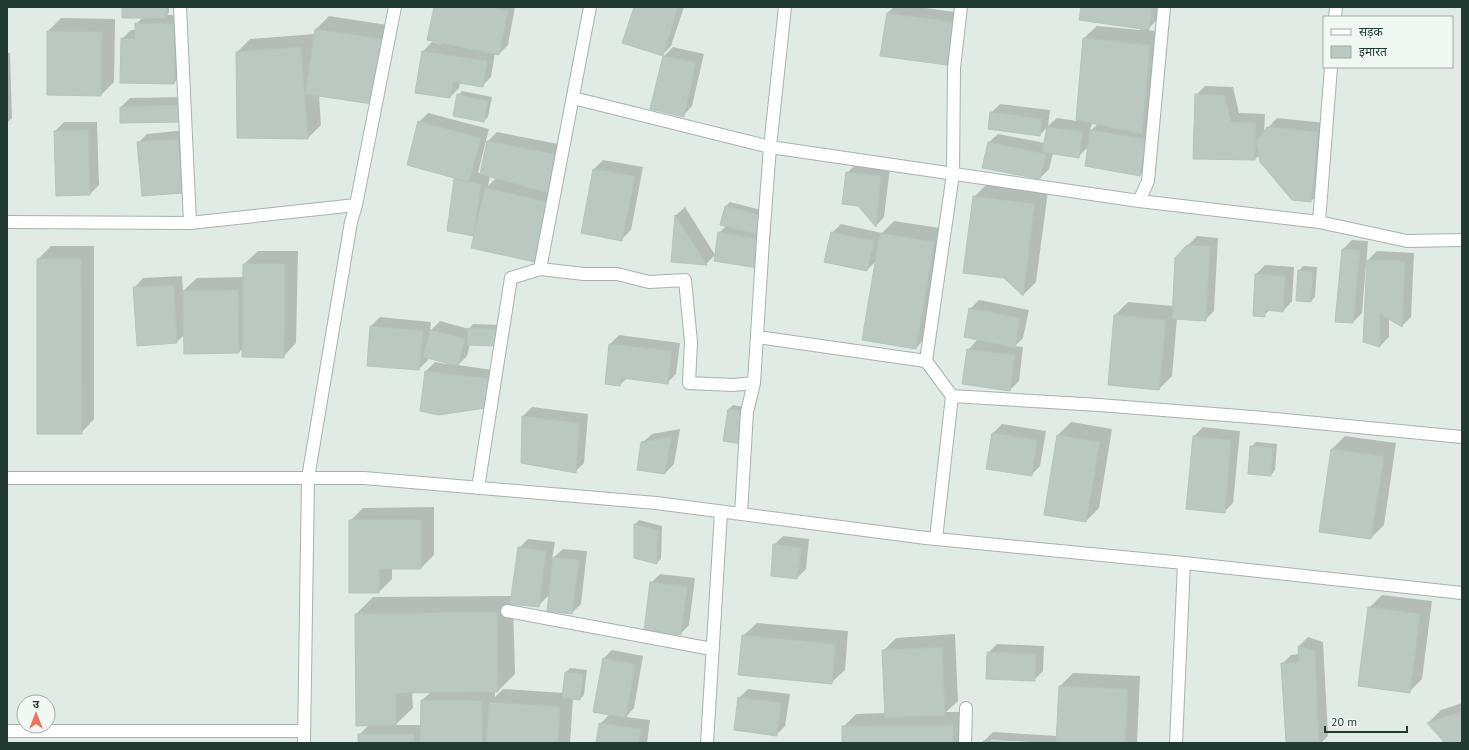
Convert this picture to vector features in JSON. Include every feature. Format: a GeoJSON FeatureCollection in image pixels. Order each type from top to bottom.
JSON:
{"type":"FeatureCollection","features":[{"type":"Feature","properties":{"kind":"street"},"geometry":{"type":"LineString","coordinates":[[180,7],[190,223]]}},
{"type":"Feature","properties":{"kind":"street"},"geometry":{"type":"LineString","coordinates":[[7,731],[304,737],[308,478],[350,222],[356,205],[396,7]]}},
{"type":"Feature","properties":{"kind":"street"},"geometry":{"type":"LineString","coordinates":[[540,269],[590,7]]}},
{"type":"Feature","properties":{"kind":"street"},"geometry":{"type":"LineString","coordinates":[[741,514],[747,412],[754,384],[770,147],[785,7]]}},
{"type":"Feature","properties":{"kind":"street"},"geometry":{"type":"LineString","coordinates":[[936,539],[952,396],[926,361],[953,174],[954,68],[962,7]]}},
{"type":"Feature","properties":{"kind":"street"},"geometry":{"type":"LineString","coordinates":[[1138,201],[1148,181],[1164,7]]}},
{"type":"Feature","properties":{"kind":"street"},"geometry":{"type":"LineString","coordinates":[[1319,222],[1331,68]]}},
{"type":"Feature","properties":{"kind":"street"},"geometry":{"type":"LineString","coordinates":[[573,98],[770,147],[1138,201],[1319,222],[1407,240],[1462,240]]}},
{"type":"Feature","properties":{"kind":"street"},"geometry":{"type":"LineString","coordinates":[[7,210],[7,222],[190,223],[356,205]]}},
{"type":"Feature","properties":{"kind":"street"},"geometry":{"type":"LineString","coordinates":[[478,488],[511,278],[540,269],[584,274],[617,274],[649,282],[685,280],[691,342],[688,382],[733,385],[754,384]]}},
{"type":"Feature","properties":{"kind":"street"},"geometry":{"type":"LineString","coordinates":[[758,337],[926,361]]}},
{"type":"Feature","properties":{"kind":"street"},"geometry":{"type":"LineString","coordinates":[[952,396],[1099,405],[1265,418],[1462,437]]}},
{"type":"Feature","properties":{"kind":"street"},"geometry":{"type":"LineString","coordinates":[[7,478],[364,478],[656,503],[936,539],[1184,563],[1462,593]]}},
{"type":"Feature","properties":{"kind":"street"},"geometry":{"type":"LineString","coordinates":[[706,743],[721,512]]}},
{"type":"Feature","properties":{"kind":"street"},"geometry":{"type":"LineString","coordinates":[[1176,743],[1184,563]]}},
{"type":"Feature","properties":{"kind":"street"},"geometry":{"type":"LineString","coordinates":[[507,611],[712,649]]}},
{"type":"Feature","properties":{"kind":"street"},"geometry":{"type":"LineString","coordinates":[[965,743],[966,708]]}},
{"type":"Feature","properties":{"kind":"building"},"geometry":{"type":"Polygon","coordinates":[[[122,7],[166,7],[166,18],[122,18],[122,7]]]}},
{"type":"Feature","properties":{"kind":"building"},"geometry":{"type":"Polygon","coordinates":[[[434,7],[489,7],[508,11],[499,55],[427,40],[434,7]]]}},
{"type":"Feature","properties":{"kind":"building"},"geometry":{"type":"Polygon","coordinates":[[[634,7],[678,8],[663,56],[622,43],[634,7]]]}},
{"type":"Feature","properties":{"kind":"building"},"geometry":{"type":"Polygon","coordinates":[[[1081,7],[1152,7],[1149,30],[1079,20],[1081,7]]]}},
{"type":"Feature","properties":{"kind":"building"},"geometry":{"type":"Polygon","coordinates":[[[887,13],[953,22],[947,65],[880,56],[887,13]]]}},
{"type":"Feature","properties":{"kind":"building"},"geometry":{"type":"Polygon","coordinates":[[[135,23],[175,24],[174,84],[120,83],[121,38],[135,39],[135,23]]]}},
{"type":"Feature","properties":{"kind":"building"},"geometry":{"type":"Polygon","coordinates":[[[315,29],[382,39],[372,104],[305,94],[315,29]]]}},
{"type":"Feature","properties":{"kind":"building"},"geometry":{"type":"Polygon","coordinates":[[[47,31],[102,32],[101,96],[47,95],[47,31]]]}},
{"type":"Feature","properties":{"kind":"building"},"geometry":{"type":"Polygon","coordinates":[[[1083,38],[1150,45],[1142,134],[1076,120],[1083,38]]]}},
{"type":"Feature","properties":{"kind":"building"},"geometry":{"type":"Polygon","coordinates":[[[301,47],[308,139],[237,138],[236,52],[301,47]]]}},
{"type":"Feature","properties":{"kind":"building"},"geometry":{"type":"Polygon","coordinates":[[[422,51],[487,61],[483,87],[453,82],[450,98],[415,93],[422,51]]]}},
{"type":"Feature","properties":{"kind":"building"},"geometry":{"type":"Polygon","coordinates":[[[663,56],[696,62],[684,117],[650,109],[663,56]]]}},
{"type":"Feature","properties":{"kind":"building"},"geometry":{"type":"Polygon","coordinates":[[[457,94],[488,101],[484,122],[453,116],[457,94]]]}},
{"type":"Feature","properties":{"kind":"building"},"geometry":{"type":"Polygon","coordinates":[[[1195,94],[1224,95],[1231,122],[1256,123],[1255,160],[1193,159],[1195,94]]]}},
{"type":"Feature","properties":{"kind":"building"},"geometry":{"type":"Polygon","coordinates":[[[178,105],[179,122],[120,123],[120,107],[178,105]]]}},
{"type":"Feature","properties":{"kind":"building"},"geometry":{"type":"Polygon","coordinates":[[[990,112],[1042,119],[1040,136],[988,129],[990,112]]]}},
{"type":"Feature","properties":{"kind":"building"},"geometry":{"type":"Polygon","coordinates":[[[418,121],[481,138],[469,182],[407,165],[418,121]]]}},
{"type":"Feature","properties":{"kind":"building"},"geometry":{"type":"Polygon","coordinates":[[[1047,127],[1083,132],[1079,158],[1042,152],[1047,127]]]}},
{"type":"Feature","properties":{"kind":"building"},"geometry":{"type":"Polygon","coordinates":[[[1267,127],[1318,132],[1311,202],[1292,200],[1260,162],[1256,141],[1267,127]]]}},
{"type":"Feature","properties":{"kind":"building"},"geometry":{"type":"Polygon","coordinates":[[[88,130],[90,195],[56,196],[54,131],[88,130]]]}},
{"type":"Feature","properties":{"kind":"building"},"geometry":{"type":"Polygon","coordinates":[[[1090,130],[1146,139],[1140,176],[1085,166],[1090,130]]]}},
{"type":"Feature","properties":{"kind":"building"},"geometry":{"type":"Polygon","coordinates":[[[178,139],[183,193],[142,196],[137,142],[178,139]]]}},
{"type":"Feature","properties":{"kind":"building"},"geometry":{"type":"Polygon","coordinates":[[[487,141],[554,154],[548,193],[480,174],[487,141]]]}},
{"type":"Feature","properties":{"kind":"building"},"geometry":{"type":"Polygon","coordinates":[[[988,142],[1046,154],[1040,179],[982,168],[988,142]]]}},
{"type":"Feature","properties":{"kind":"building"},"geometry":{"type":"Polygon","coordinates":[[[593,169],[635,176],[622,241],[581,233],[593,169]]]}},
{"type":"Feature","properties":{"kind":"building"},"geometry":{"type":"Polygon","coordinates":[[[846,172],[881,176],[876,227],[858,206],[842,204],[846,172]]]}},
{"type":"Feature","properties":{"kind":"building"},"geometry":{"type":"Polygon","coordinates":[[[454,179],[481,184],[474,236],[447,231],[454,179]]]}},
{"type":"Feature","properties":{"kind":"building"},"geometry":{"type":"Polygon","coordinates":[[[485,188],[548,202],[535,262],[471,248],[485,188]]]}},
{"type":"Feature","properties":{"kind":"building"},"geometry":{"type":"Polygon","coordinates":[[[973,196],[1035,204],[1023,296],[1004,278],[963,273],[973,196]]]}},
{"type":"Feature","properties":{"kind":"building"},"geometry":{"type":"Polygon","coordinates":[[[725,206],[761,215],[756,234],[720,225],[725,206]]]}},
{"type":"Feature","properties":{"kind":"building"},"geometry":{"type":"Polygon","coordinates":[[[675,215],[707,265],[671,262],[675,215]]]}},
{"type":"Feature","properties":{"kind":"building"},"geometry":{"type":"Polygon","coordinates":[[[718,232],[763,240],[758,268],[714,261],[718,232]]]}},
{"type":"Feature","properties":{"kind":"building"},"geometry":{"type":"Polygon","coordinates":[[[831,232],[874,241],[867,271],[824,262],[831,232]]]}},
{"type":"Feature","properties":{"kind":"building"},"geometry":{"type":"Polygon","coordinates":[[[880,233],[934,242],[916,349],[862,340],[880,233]]]}},
{"type":"Feature","properties":{"kind":"building"},"geometry":{"type":"Polygon","coordinates":[[[1187,245],[1210,246],[1206,321],[1172,319],[1175,258],[1187,245]]]}},
{"type":"Feature","properties":{"kind":"building"},"geometry":{"type":"Polygon","coordinates":[[[1342,249],[1360,250],[1353,323],[1335,322],[1342,249]]]}},
{"type":"Feature","properties":{"kind":"building"},"geometry":{"type":"Polygon","coordinates":[[[37,259],[81,259],[82,434],[37,434],[37,259]]]}},
{"type":"Feature","properties":{"kind":"building"},"geometry":{"type":"Polygon","coordinates":[[[1367,260],[1405,261],[1402,327],[1380,314],[1380,347],[1363,342],[1367,260]]]}},
{"type":"Feature","properties":{"kind":"building"},"geometry":{"type":"Polygon","coordinates":[[[243,264],[285,264],[284,358],[242,357],[243,264]]]}},
{"type":"Feature","properties":{"kind":"building"},"geometry":{"type":"Polygon","coordinates":[[[1298,270],[1313,271],[1311,302],[1296,301],[1298,270]]]}},
{"type":"Feature","properties":{"kind":"building"},"geometry":{"type":"Polygon","coordinates":[[[1255,274],[1285,276],[1283,312],[1265,310],[1265,317],[1253,316],[1255,274]]]}},
{"type":"Feature","properties":{"kind":"building"},"geometry":{"type":"Polygon","coordinates":[[[174,285],[177,343],[137,346],[133,287],[174,285]]]}},
{"type":"Feature","properties":{"kind":"building"},"geometry":{"type":"Polygon","coordinates":[[[238,290],[239,353],[184,354],[183,291],[238,290]]]}},
{"type":"Feature","properties":{"kind":"building"},"geometry":{"type":"Polygon","coordinates":[[[969,308],[1020,318],[1015,348],[964,337],[969,308]]]}},
{"type":"Feature","properties":{"kind":"building"},"geometry":{"type":"Polygon","coordinates":[[[1114,315],[1166,320],[1159,390],[1108,385],[1114,315]]]}},
{"type":"Feature","properties":{"kind":"building"},"geometry":{"type":"Polygon","coordinates":[[[370,326],[423,331],[419,370],[367,366],[370,326]]]}},
{"type":"Feature","properties":{"kind":"building"},"geometry":{"type":"Polygon","coordinates":[[[468,328],[497,329],[497,346],[467,345],[468,328]]]}},
{"type":"Feature","properties":{"kind":"building"},"geometry":{"type":"Polygon","coordinates":[[[430,330],[465,339],[458,366],[423,357],[430,330]]]}},
{"type":"Feature","properties":{"kind":"building"},"geometry":{"type":"Polygon","coordinates":[[[609,344],[672,351],[668,384],[621,378],[620,386],[605,384],[609,344]]]}},
{"type":"Feature","properties":{"kind":"building"},"geometry":{"type":"Polygon","coordinates":[[[967,349],[1015,355],[1010,391],[962,384],[967,349]]]}},
{"type":"Feature","properties":{"kind":"building"},"geometry":{"type":"Polygon","coordinates":[[[425,371],[490,379],[491,407],[439,415],[420,411],[425,371]]]}},
{"type":"Feature","properties":{"kind":"building"},"geometry":{"type":"Polygon","coordinates":[[[728,409],[747,412],[742,444],[723,441],[728,409]]]}},
{"type":"Feature","properties":{"kind":"building"},"geometry":{"type":"Polygon","coordinates":[[[522,416],[579,423],[576,473],[521,463],[522,416]]]}},
{"type":"Feature","properties":{"kind":"building"},"geometry":{"type":"Polygon","coordinates":[[[992,433],[1037,440],[1032,476],[986,469],[992,433]]]}},
{"type":"Feature","properties":{"kind":"building"},"geometry":{"type":"Polygon","coordinates":[[[1057,435],[1100,442],[1086,522],[1044,515],[1057,435]]]}},
{"type":"Feature","properties":{"kind":"building"},"geometry":{"type":"Polygon","coordinates":[[[1193,436],[1231,440],[1225,513],[1186,509],[1193,436]]]}},
{"type":"Feature","properties":{"kind":"building"},"geometry":{"type":"Polygon","coordinates":[[[671,437],[665,474],[637,470],[641,442],[671,437]]]}},
{"type":"Feature","properties":{"kind":"building"},"geometry":{"type":"Polygon","coordinates":[[[1250,446],[1273,448],[1271,476],[1248,474],[1250,446]]]}},
{"type":"Feature","properties":{"kind":"building"},"geometry":{"type":"Polygon","coordinates":[[[1331,449],[1384,456],[1371,539],[1319,532],[1331,449]]]}},
{"type":"Feature","properties":{"kind":"building"},"geometry":{"type":"Polygon","coordinates":[[[349,520],[421,520],[421,569],[379,569],[379,593],[349,593],[349,520]]]}},
{"type":"Feature","properties":{"kind":"building"},"geometry":{"type":"Polygon","coordinates":[[[634,524],[658,530],[657,564],[634,558],[634,524]]]}},
{"type":"Feature","properties":{"kind":"building"},"geometry":{"type":"Polygon","coordinates":[[[773,544],[801,548],[797,579],[771,576],[773,544]]]}},
{"type":"Feature","properties":{"kind":"building"},"geometry":{"type":"Polygon","coordinates":[[[518,547],[546,551],[539,607],[510,604],[518,547]]]}},
{"type":"Feature","properties":{"kind":"building"},"geometry":{"type":"Polygon","coordinates":[[[553,557],[579,560],[572,614],[547,611],[553,557]]]}},
{"type":"Feature","properties":{"kind":"building"},"geometry":{"type":"Polygon","coordinates":[[[650,582],[687,587],[681,635],[644,631],[650,582]]]}},
{"type":"Feature","properties":{"kind":"building"},"geometry":{"type":"Polygon","coordinates":[[[1368,607],[1420,614],[1410,693],[1358,686],[1368,607]]]}},
{"type":"Feature","properties":{"kind":"building"},"geometry":{"type":"Polygon","coordinates":[[[497,612],[498,692],[396,693],[396,725],[356,726],[355,614],[497,612]]]}},
{"type":"Feature","properties":{"kind":"building"},"geometry":{"type":"Polygon","coordinates":[[[742,635],[835,644],[832,684],[738,675],[742,635]]]}},
{"type":"Feature","properties":{"kind":"building"},"geometry":{"type":"Polygon","coordinates":[[[1298,646],[1315,651],[1319,743],[1286,743],[1281,663],[1299,663],[1298,646]]]}},
{"type":"Feature","properties":{"kind":"building"},"geometry":{"type":"Polygon","coordinates":[[[942,647],[945,715],[885,718],[882,650],[942,647]]]}},
{"type":"Feature","properties":{"kind":"building"},"geometry":{"type":"Polygon","coordinates":[[[987,652],[1036,654],[1035,681],[986,679],[987,652]]]}},
{"type":"Feature","properties":{"kind":"building"},"geometry":{"type":"Polygon","coordinates":[[[603,658],[635,664],[626,718],[593,712],[603,658]]]}},
{"type":"Feature","properties":{"kind":"building"},"geometry":{"type":"Polygon","coordinates":[[[565,672],[583,674],[580,700],[562,698],[565,672]]]}},
{"type":"Feature","properties":{"kind":"building"},"geometry":{"type":"Polygon","coordinates":[[[1059,686],[1128,689],[1125,743],[1056,743],[1059,686]]]}},
{"type":"Feature","properties":{"kind":"building"},"geometry":{"type":"Polygon","coordinates":[[[738,697],[781,703],[777,736],[734,730],[738,697]]]}},
{"type":"Feature","properties":{"kind":"building"},"geometry":{"type":"Polygon","coordinates":[[[421,700],[482,701],[482,743],[420,743],[421,700]]]}},
{"type":"Feature","properties":{"kind":"building"},"geometry":{"type":"Polygon","coordinates":[[[489,702],[560,707],[558,743],[486,743],[489,702]]]}},
{"type":"Feature","properties":{"kind":"building"},"geometry":{"type":"Polygon","coordinates":[[[1462,711],[1462,743],[1445,743],[1427,723],[1462,711]]]}},
{"type":"Feature","properties":{"kind":"building"},"geometry":{"type":"Polygon","coordinates":[[[599,723],[641,729],[639,743],[596,743],[599,723]]]}},
{"type":"Feature","properties":{"kind":"building"},"geometry":{"type":"Polygon","coordinates":[[[953,725],[953,743],[842,743],[842,726],[953,725]]]}},
{"type":"Feature","properties":{"kind":"building"},"geometry":{"type":"Polygon","coordinates":[[[358,734],[414,734],[414,743],[358,743],[358,734]]]}},
{"type":"Feature","properties":{"kind":"building"},"geometry":{"type":"Polygon","coordinates":[[[983,741],[1026,743],[983,743],[983,741]]]}}]}
